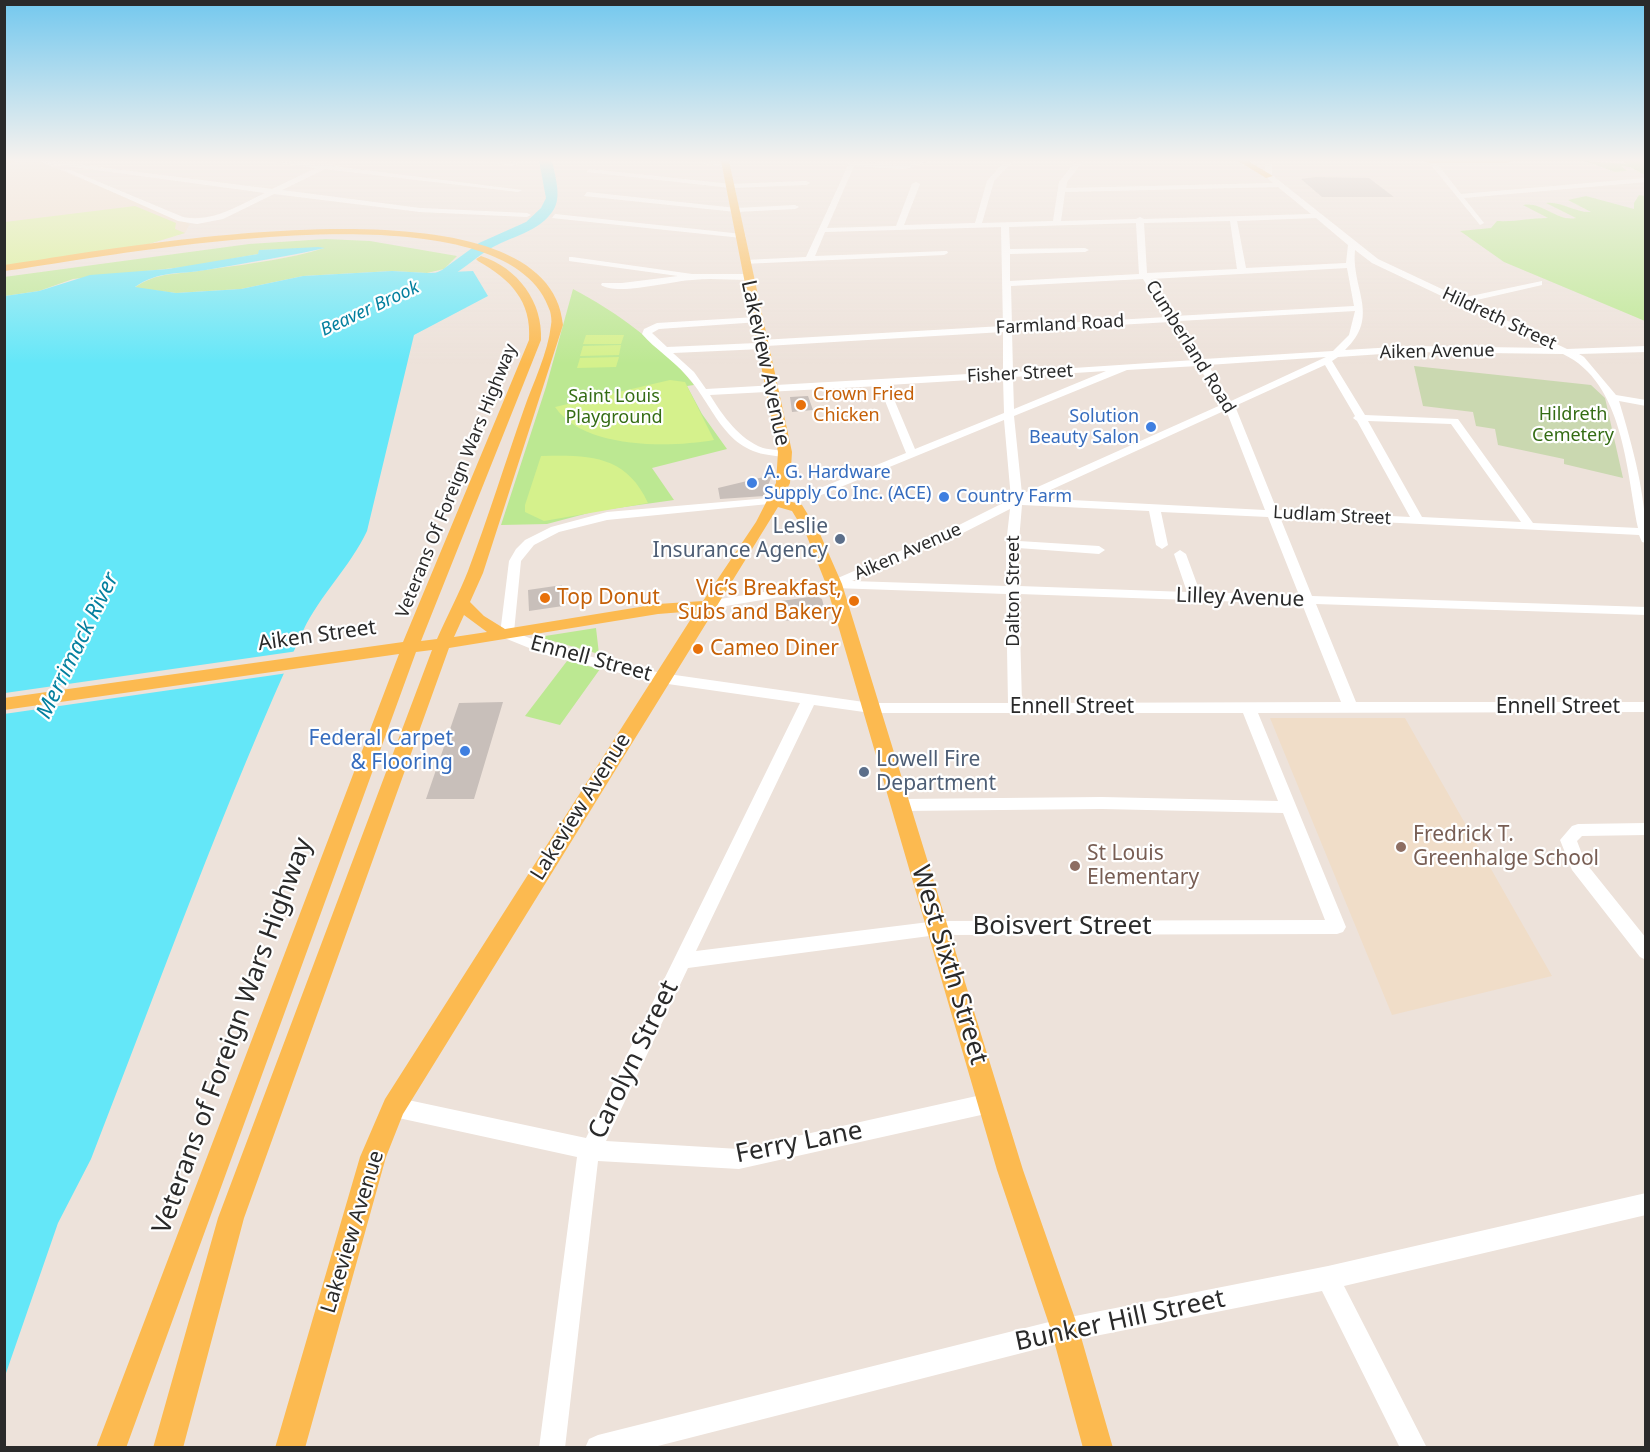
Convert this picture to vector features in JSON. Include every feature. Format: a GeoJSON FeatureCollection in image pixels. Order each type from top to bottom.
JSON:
{"type":"FeatureCollection","features":[{"type":"Feature","properties":{"kind":"main road","name":"Lakeview Avenue"},"geometry":{"type":"LineString","coordinates":[[290,1448],[373,1157],[394,1107],[661,678],[775,501],[783,483],[784,454],[756,320],[740,229]]}},
{"type":"Feature","properties":{"kind":"main road","name":"Veterans Of Foreign Wars Highway"},"geometry":{"type":"LineString","coordinates":[[4,268],[288,231],[378,231],[463,243],[485,255],[508,275],[526,293],[532,306],[535,339],[411,647]]}},
{"type":"Feature","properties":{"kind":"main road","name":"Veterans Of Foreign Wars Highway"},"geometry":{"type":"LineString","coordinates":[[4,273],[200,246],[292,237],[375,237],[485,255],[517,264],[541,283],[554,305],[557,325],[495,515],[462,603],[442,643]]}},
{"type":"Feature","properties":{"kind":"main road","name":"West Sixth Street"},"geometry":{"type":"LineString","coordinates":[[775,501],[797,508],[813,534],[834,584],[990,1103],[1065,1330],[1098,1448]]}},
{"type":"Feature","properties":{"kind":"main road"},"geometry":{"type":"LineString","coordinates":[[462,603],[478,620],[505,634]]}},
{"type":"Feature","properties":{"kind":"main road","name":"Aiken Street"},"geometry":{"type":"LineString","coordinates":[[4,704],[505,634],[648,611],[708,605]]}},
{"type":"Feature","properties":{"kind":"main road"},"geometry":{"type":"LineString","coordinates":[[168,1448],[231,1218],[291,1047],[442,643]]}},
{"type":"Feature","properties":{"kind":"main road","name":"Veterans of Foreign Wars Highway"},"geometry":{"type":"LineString","coordinates":[[111,1448],[382,716],[411,647]]}},
{"type":"Feature","properties":{"kind":"street"},"geometry":{"type":"LineString","coordinates":[[674,229],[742,236]]}},
{"type":"Feature","properties":{"kind":"street"},"geometry":{"type":"LineString","coordinates":[[810,258],[822,231],[879,229]]}},
{"type":"Feature","properties":{"kind":"street","name":"Dalton Street"},"geometry":{"type":"LineString","coordinates":[[1005,229],[1009,414],[1017,501],[1012,544],[1015,707]]}},
{"type":"Feature","properties":{"kind":"street","name":"Cumberland Road"},"geometry":{"type":"LineString","coordinates":[[1141,229],[1145,276],[1230,406],[1350,706]]}},
{"type":"Feature","properties":{"kind":"street"},"geometry":{"type":"LineString","coordinates":[[1235,229],[1242,271]]}},
{"type":"Feature","properties":{"kind":"street","name":"Hildreth Street"},"geometry":{"type":"LineString","coordinates":[[1333,229],[1375,261],[1581,359],[1613,397],[1632,467],[1645,534]]}},
{"type":"Feature","properties":{"kind":"street"},"geometry":{"type":"LineString","coordinates":[[1352,244],[1348,257],[1360,321],[1356,333],[1346,346],[1331,358],[1358,418],[1417,519]]}},
{"type":"Feature","properties":{"kind":"street"},"geometry":{"type":"LineString","coordinates":[[1006,252],[1085,250]]}},
{"type":"Feature","properties":{"kind":"street"},"geometry":{"type":"LineString","coordinates":[[745,262],[944,254]]}},
{"type":"Feature","properties":{"kind":"street"},"geometry":{"type":"LineString","coordinates":[[572,259],[676,272],[692,277]]}},
{"type":"Feature","properties":{"kind":"street"},"geometry":{"type":"LineString","coordinates":[[1006,284],[1350,265]]}},
{"type":"Feature","properties":{"kind":"street"},"geometry":{"type":"LineString","coordinates":[[605,285],[622,286],[692,277],[748,277]]}},
{"type":"Feature","properties":{"kind":"street"},"geometry":{"type":"LineString","coordinates":[[1461,301],[1539,283]]}},
{"type":"Feature","properties":{"kind":"street","name":"Farmland Road"},"geometry":{"type":"LineString","coordinates":[[666,350],[1359,308]]}},
{"type":"Feature","properties":{"kind":"street"},"geometry":{"type":"LineString","coordinates":[[756,320],[657,326],[647,331],[647,334],[691,374],[720,419],[740,438],[761,451],[784,454]]}},
{"type":"Feature","properties":{"kind":"street","name":"Aiken Avenue"},"geometry":{"type":"LineString","coordinates":[[708,605],[834,584],[957,531],[1017,501],[1230,406],[1331,358],[1464,348],[1572,353],[1646,349]]}},
{"type":"Feature","properties":{"kind":"street","name":"Fisher Street"},"geometry":{"type":"LineString","coordinates":[[703,392],[771,390],[1126,367],[1331,358]]}},
{"type":"Feature","properties":{"kind":"street"},"geometry":{"type":"LineString","coordinates":[[505,634],[513,615],[511,590],[516,560],[522,549],[543,536],[587,518],[805,498],[1126,367]]}},
{"type":"Feature","properties":{"kind":"street"},"geometry":{"type":"LineString","coordinates":[[882,382],[912,454]]}},
{"type":"Feature","properties":{"kind":"street"},"geometry":{"type":"LineString","coordinates":[[1613,397],[1646,403]]}},
{"type":"Feature","properties":{"kind":"street"},"geometry":{"type":"LineString","coordinates":[[1358,418],[1454,421],[1528,524]]}},
{"type":"Feature","properties":{"kind":"street"},"geometry":{"type":"LineString","coordinates":[[1632,467],[1646,469]]}},
{"type":"Feature","properties":{"kind":"street","name":"Ludlam Street"},"geometry":{"type":"LineString","coordinates":[[1017,501],[1528,524],[1645,534]]}},
{"type":"Feature","properties":{"kind":"street"},"geometry":{"type":"LineString","coordinates":[[1154,508],[1162,544]]}},
{"type":"Feature","properties":{"kind":"street"},"geometry":{"type":"LineString","coordinates":[[1012,544],[1099,550]]}},
{"type":"Feature","properties":{"kind":"street"},"geometry":{"type":"LineString","coordinates":[[1180,554],[1195,596]]}},
{"type":"Feature","properties":{"kind":"street","name":"Lilley Avenue"},"geometry":{"type":"LineString","coordinates":[[834,584],[1646,610]]}},
{"type":"Feature","properties":{"kind":"street","name":"Ennell Street"},"geometry":{"type":"LineString","coordinates":[[505,634],[554,653],[661,678],[808,701],[871,708],[1646,707]]}},
{"type":"Feature","properties":{"kind":"street","name":"Carolyn Street"},"geometry":{"type":"LineString","coordinates":[[552,1448],[591,1150],[808,701]]}},
{"type":"Feature","properties":{"kind":"street"},"geometry":{"type":"LineString","coordinates":[[901,806],[1102,803],[1289,807],[1248,706]]}},
{"type":"Feature","properties":{"kind":"street","name":"Boisvert Street"},"geometry":{"type":"LineString","coordinates":[[681,961],[937,927],[1337,927],[1289,807]]}},
{"type":"Feature","properties":{"kind":"street"},"geometry":{"type":"LineString","coordinates":[[1646,829],[1578,830],[1569,839],[1578,865],[1646,952]]}},
{"type":"Feature","properties":{"kind":"street","name":"Ferry Lane"},"geometry":{"type":"LineString","coordinates":[[394,1107],[481,1124],[591,1150],[739,1159],[990,1103]]}},
{"type":"Feature","properties":{"kind":"street","name":"Bunker Hill Street"},"geometry":{"type":"LineString","coordinates":[[598,1448],[1065,1330],[1328,1278],[1646,1204]]}},
{"type":"Feature","properties":{"kind":"street"},"geometry":{"type":"LineString","coordinates":[[1328,1278],[1414,1448]]}},
{"type":"Feature","properties":{"kind":"shaded area"},"geometry":{"type":"Polygon","coordinates":[[[5,229],[187,229],[185,233],[149,244],[5,266],[5,229]]]}},
{"type":"Feature","properties":{"kind":"shaded area","name":"Fredrick T. Greenhalge School"},"geometry":{"type":"Polygon","coordinates":[[[1270,718],[1405,718],[1552,976],[1392,1015],[1270,718]]]}},
{"type":"Feature","properties":{"kind":"green space"},"geometry":{"type":"Polygon","coordinates":[[[5,229],[175,229],[185,233],[149,244],[5,266],[5,229]]]}},
{"type":"Feature","properties":{"kind":"green space"},"geometry":{"type":"Polygon","coordinates":[[[1483,229],[1645,229],[1645,321],[1504,262],[1460,231],[1483,229]]]}},
{"type":"Feature","properties":{"kind":"green space"},"geometry":{"type":"Polygon","coordinates":[[[326,239],[370,241],[457,256],[444,269],[427,273],[392,271],[303,276],[241,289],[176,293],[134,288],[151,279],[168,274],[265,261],[324,248],[260,250],[258,254],[193,266],[73,279],[39,291],[5,296],[4,277],[249,244],[326,239]]]}},
{"type":"Feature","properties":{"kind":"green space","name":"Saint Louis Playground"},"geometry":{"type":"Polygon","coordinates":[[[573,289],[622,319],[669,357],[694,385],[687,386],[702,414],[727,449],[652,468],[674,500],[596,511],[547,524],[501,525],[546,387],[573,289]]]}},
{"type":"Feature","properties":{"kind":"green space"},"geometry":{"type":"Polygon","coordinates":[[[586,335],[624,335],[621,344],[583,344],[586,335]]]}},
{"type":"Feature","properties":{"kind":"green space"},"geometry":{"type":"Polygon","coordinates":[[[621,345],[619,355],[580,356],[583,346],[621,345]]]}},
{"type":"Feature","properties":{"kind":"green space"},"geometry":{"type":"Polygon","coordinates":[[[619,357],[616,367],[577,368],[580,358],[619,357]]]}},
{"type":"Feature","properties":{"kind":"green space","name":"Hildreth Cemetery"},"geometry":{"type":"Polygon","coordinates":[[[1414,366],[1591,385],[1605,398],[1623,478],[1564,464],[1564,459],[1498,445],[1495,429],[1476,426],[1473,412],[1423,406],[1414,366]]]}},
{"type":"Feature","properties":{"kind":"green space"},"geometry":{"type":"Polygon","coordinates":[[[670,380],[685,382],[714,440],[651,444],[606,438],[568,421],[555,407],[670,380]]]}},
{"type":"Feature","properties":{"kind":"green space"},"geometry":{"type":"Polygon","coordinates":[[[541,456],[574,456],[604,461],[617,466],[639,487],[648,503],[544,521],[525,512],[525,505],[541,456]]]}},
{"type":"Feature","properties":{"kind":"green space"},"geometry":{"type":"Polygon","coordinates":[[[596,628],[599,654],[542,638],[545,636],[596,628]]]}},
{"type":"Feature","properties":{"kind":"green space"},"geometry":{"type":"Polygon","coordinates":[[[567,661],[600,669],[560,725],[525,716],[567,661]]]}},
{"type":"Feature","properties":{"kind":"water","name":"Merrimack River"},"geometry":{"type":"Polygon","coordinates":[[[325,248],[206,270],[161,275],[135,287],[176,293],[241,289],[303,276],[392,271],[428,273],[473,271],[488,296],[414,335],[367,531],[303,631],[246,761],[91,1159],[58,1223],[5,1376],[5,296],[39,291],[90,275],[168,269],[258,254],[259,250],[325,248]]]}},
{"type":"Feature","properties":{"kind":"pier"},"geometry":{"type":"Polygon","coordinates":[[[298,651],[288,673],[4,714],[5,693],[298,651]]]}},
{"type":"Feature","properties":{"kind":"building","name":"Crown Fried Chicken"},"geometry":{"type":"Polygon","coordinates":[[[808,396],[813,410],[792,412],[790,397],[808,396]]]}},
{"type":"Feature","properties":{"kind":"building","name":"A. G. Hardware Supply Co Inc. (ACE)"},"geometry":{"type":"Polygon","coordinates":[[[772,475],[764,496],[720,499],[718,488],[772,475]]]}},
{"type":"Feature","properties":{"kind":"building","name":"Top Donut"},"geometry":{"type":"Polygon","coordinates":[[[562,585],[563,606],[529,611],[528,590],[562,585]]]}},
{"type":"Feature","properties":{"kind":"building"},"geometry":{"type":"Polygon","coordinates":[[[816,596],[822,599],[826,615],[790,621],[778,619],[774,602],[816,596]]]}},
{"type":"Feature","properties":{"kind":"building","name":"Federal Carpet & Flooring"},"geometry":{"type":"Polygon","coordinates":[[[503,702],[474,799],[426,799],[459,703],[503,702]]]}},
{"type":"Feature","properties":{"kind":"waterway","name":"Beaver Brook"},"geometry":{"type":"LineString","coordinates":[[414,289],[447,273],[484,246],[523,229]]}},
{"type":"Feature","properties":{"kind":"place","name":"Crown Fried Chicken"},"geometry":{"type":"Point","coordinates":[801,405]}},
{"type":"Feature","properties":{"kind":"place","name":"Solution Beauty Salon"},"geometry":{"type":"Point","coordinates":[1151,427]}},
{"type":"Feature","properties":{"kind":"place","name":"A. G. Hardware Supply Co Inc. (ACE)"},"geometry":{"type":"Point","coordinates":[752,483]}},
{"type":"Feature","properties":{"kind":"place","name":"Country Farm"},"geometry":{"type":"Point","coordinates":[944,497]}},
{"type":"Feature","properties":{"kind":"place","name":"Leslie Insurance Agency"},"geometry":{"type":"Point","coordinates":[840,539]}},
{"type":"Feature","properties":{"kind":"place","name":"Top Donut"},"geometry":{"type":"Point","coordinates":[545,598]}},
{"type":"Feature","properties":{"kind":"place","name":"Vic’s Breakfast, Subs and Bakery"},"geometry":{"type":"Point","coordinates":[854,601]}},
{"type":"Feature","properties":{"kind":"place","name":"Cameo Diner"},"geometry":{"type":"Point","coordinates":[698,649]}},
{"type":"Feature","properties":{"kind":"place","name":"Federal Carpet & Flooring"},"geometry":{"type":"Point","coordinates":[465,751]}},
{"type":"Feature","properties":{"kind":"place","name":"Lowell Fire Department"},"geometry":{"type":"Point","coordinates":[864,772]}},
{"type":"Feature","properties":{"kind":"place","name":"Fredrick T. Greenhalge School"},"geometry":{"type":"Point","coordinates":[1401,847]}},
{"type":"Feature","properties":{"kind":"place","name":"St Louis Elementary"},"geometry":{"type":"Point","coordinates":[1075,866]}}]}
